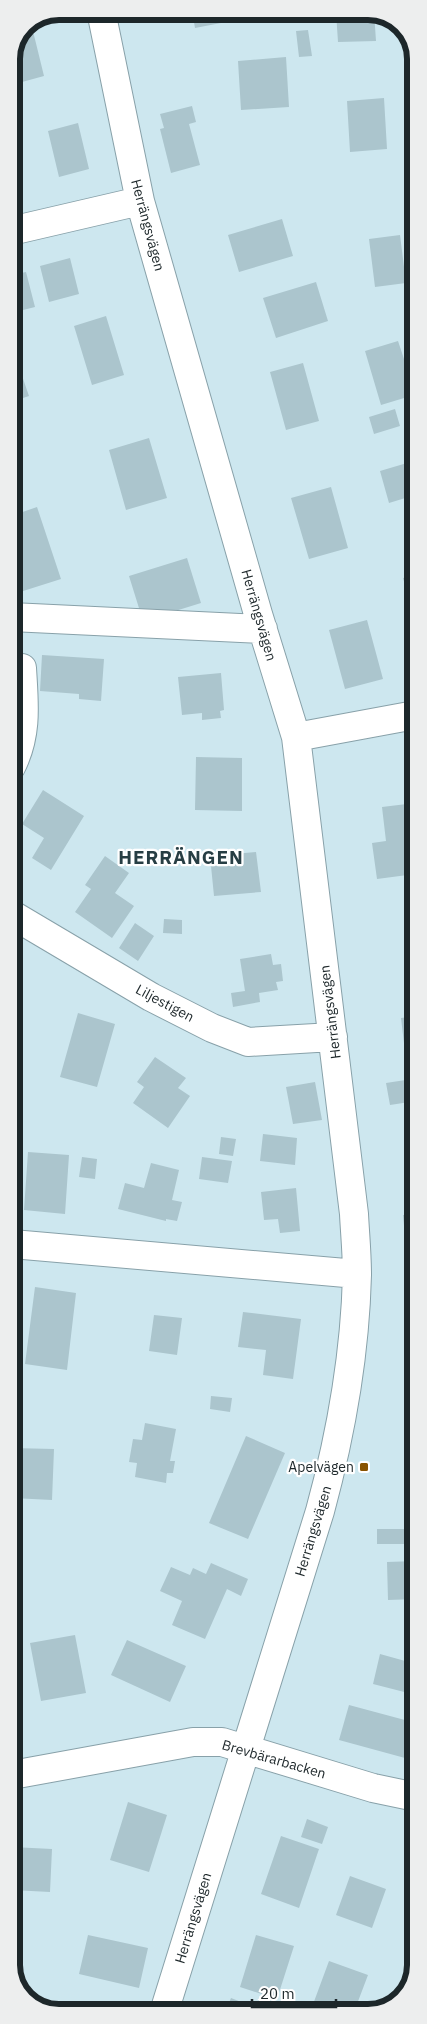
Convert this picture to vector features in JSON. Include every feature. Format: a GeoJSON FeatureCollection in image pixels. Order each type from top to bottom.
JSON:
{"type":"FeatureCollection","features":[{"type":"Feature","properties":{"kind":"street","name":"Herrängsvägen"},"geometry":{"type":"LineString","coordinates":[[103,20],[140,201],[263,629],[296,737],[354,1214],[357,1274],[347,1389],[336,1453],[320,1511],[167,2004]]}},
{"type":"Feature","properties":{"kind":"street"},"geometry":{"type":"LineString","coordinates":[[20,229],[140,201]]}},
{"type":"Feature","properties":{"kind":"street"},"geometry":{"type":"LineString","coordinates":[[20,617],[263,629]]}},
{"type":"Feature","properties":{"kind":"street"},"geometry":{"type":"LineString","coordinates":[[20,746],[23,739],[25,713],[22,668]]}},
{"type":"Feature","properties":{"kind":"street"},"geometry":{"type":"LineString","coordinates":[[296,737],[407,717]]}},
{"type":"Feature","properties":{"kind":"street","name":"Liljestigen"},"geometry":{"type":"LineString","coordinates":[[20,919],[151,997],[212,1028],[248,1042],[333,1037]]}},
{"type":"Feature","properties":{"kind":"street"},"geometry":{"type":"LineString","coordinates":[[20,1245],[357,1274]]}},
{"type":"Feature","properties":{"kind":"street","name":"Brevbärarbacken"},"geometry":{"type":"LineString","coordinates":[[20,1774],[193,1742],[222,1742],[373,1788],[407,1795]]}},
{"type":"Feature","properties":{"kind":"building"},"geometry":{"type":"Polygon","coordinates":[[[194,20],[236,20],[195,28],[194,20]]]}},
{"type":"Feature","properties":{"kind":"building"},"geometry":{"type":"Polygon","coordinates":[[[337,20],[375,21],[376,41],[338,42],[337,20]]]}},
{"type":"Feature","properties":{"kind":"building"},"geometry":{"type":"Polygon","coordinates":[[[33,30],[44,76],[20,83],[21,51],[23,44],[33,30]]]}},
{"type":"Feature","properties":{"kind":"building"},"geometry":{"type":"Polygon","coordinates":[[[308,30],[312,56],[299,57],[296,31],[308,30]]]}},
{"type":"Feature","properties":{"kind":"building"},"geometry":{"type":"Polygon","coordinates":[[[286,57],[289,107],[241,110],[238,61],[286,57]]]}},
{"type":"Feature","properties":{"kind":"building"},"geometry":{"type":"Polygon","coordinates":[[[384,98],[387,149],[350,152],[347,101],[384,98]]]}},
{"type":"Feature","properties":{"kind":"building"},"geometry":{"type":"Polygon","coordinates":[[[192,106],[196,122],[189,124],[200,165],[171,173],[160,129],[164,128],[160,114],[192,106]]]}},
{"type":"Feature","properties":{"kind":"building"},"geometry":{"type":"Polygon","coordinates":[[[78,123],[89,169],[59,177],[48,131],[78,123]]]}},
{"type":"Feature","properties":{"kind":"building"},"geometry":{"type":"Polygon","coordinates":[[[282,219],[293,256],[239,272],[228,235],[282,219]]]}},
{"type":"Feature","properties":{"kind":"building"},"geometry":{"type":"Polygon","coordinates":[[[400,235],[406,283],[375,287],[369,239],[400,235]]]}},
{"type":"Feature","properties":{"kind":"building"},"geometry":{"type":"Polygon","coordinates":[[[70,258],[79,294],[49,302],[40,266],[70,258]]]}},
{"type":"Feature","properties":{"kind":"building"},"geometry":{"type":"Polygon","coordinates":[[[26,272],[35,307],[20,311],[20,273],[26,272]]]}},
{"type":"Feature","properties":{"kind":"building"},"geometry":{"type":"Polygon","coordinates":[[[316,282],[328,321],[276,338],[263,298],[316,282]]]}},
{"type":"Feature","properties":{"kind":"building"},"geometry":{"type":"Polygon","coordinates":[[[106,316],[124,375],[92,385],[74,326],[106,316]]]}},
{"type":"Feature","properties":{"kind":"building"},"geometry":{"type":"Polygon","coordinates":[[[398,341],[404,359],[407,358],[407,397],[381,405],[365,351],[398,341]]]}},
{"type":"Feature","properties":{"kind":"building"},"geometry":{"type":"Polygon","coordinates":[[[303,363],[319,421],[286,430],[270,372],[303,363]]]}},
{"type":"Feature","properties":{"kind":"building"},"geometry":{"type":"Polygon","coordinates":[[[20,370],[29,396],[20,399],[20,370]]]}},
{"type":"Feature","properties":{"kind":"building"},"geometry":{"type":"Polygon","coordinates":[[[395,409],[400,426],[374,434],[369,417],[395,409]]]}},
{"type":"Feature","properties":{"kind":"building"},"geometry":{"type":"Polygon","coordinates":[[[149,438],[167,498],[126,510],[109,450],[149,438]]]}},
{"type":"Feature","properties":{"kind":"building"},"geometry":{"type":"Polygon","coordinates":[[[407,463],[407,497],[389,503],[380,471],[407,463]]]}},
{"type":"Feature","properties":{"kind":"building"},"geometry":{"type":"Polygon","coordinates":[[[331,487],[348,548],[309,559],[291,498],[331,487]]]}},
{"type":"Feature","properties":{"kind":"building"},"geometry":{"type":"Polygon","coordinates":[[[37,507],[61,579],[20,592],[20,513],[37,507]]]}},
{"type":"Feature","properties":{"kind":"building"},"geometry":{"type":"Polygon","coordinates":[[[187,558],[201,603],[143,621],[129,576],[187,558]]]}},
{"type":"Feature","properties":{"kind":"building"},"geometry":{"type":"Polygon","coordinates":[[[407,577],[407,592],[403,578],[407,577]]]}},
{"type":"Feature","properties":{"kind":"building"},"geometry":{"type":"Polygon","coordinates":[[[367,620],[383,679],[345,689],[329,630],[367,620]]]}},
{"type":"Feature","properties":{"kind":"building"},"geometry":{"type":"Polygon","coordinates":[[[42,655],[104,659],[101,701],[79,699],[79,694],[40,691],[42,655]]]}},
{"type":"Feature","properties":{"kind":"building"},"geometry":{"type":"Polygon","coordinates":[[[221,673],[224,710],[220,711],[221,718],[202,720],[202,713],[182,715],[178,677],[221,673]]]}},
{"type":"Feature","properties":{"kind":"building"},"geometry":{"type":"Polygon","coordinates":[[[196,757],[242,758],[242,811],[195,810],[196,757]]]}},
{"type":"Feature","properties":{"kind":"building"},"geometry":{"type":"Polygon","coordinates":[[[43,790],[84,816],[51,870],[32,858],[44,838],[22,824],[43,790]]]}},
{"type":"Feature","properties":{"kind":"building"},"geometry":{"type":"Polygon","coordinates":[[[407,804],[407,875],[377,879],[372,843],[386,841],[382,807],[407,804]]]}},
{"type":"Feature","properties":{"kind":"building"},"geometry":{"type":"Polygon","coordinates":[[[256,852],[261,892],[214,896],[210,856],[256,852]]]}},
{"type":"Feature","properties":{"kind":"building"},"geometry":{"type":"Polygon","coordinates":[[[105,856],[129,873],[115,893],[134,906],[112,938],[75,912],[91,889],[85,885],[105,856]]]}},
{"type":"Feature","properties":{"kind":"building"},"geometry":{"type":"Polygon","coordinates":[[[164,919],[182,920],[182,934],[163,933],[164,919]]]}},
{"type":"Feature","properties":{"kind":"building"},"geometry":{"type":"Polygon","coordinates":[[[135,923],[154,936],[138,961],[119,948],[135,923]]]}},
{"type":"Feature","properties":{"kind":"building"},"geometry":{"type":"Polygon","coordinates":[[[271,954],[273,965],[281,964],[283,981],[276,982],[278,990],[259,993],[260,1002],[233,1007],[231,993],[245,991],[240,959],[271,954]]]}},
{"type":"Feature","properties":{"kind":"building"},"geometry":{"type":"Polygon","coordinates":[[[78,1013],[115,1024],[97,1087],[60,1077],[78,1013]]]}},
{"type":"Feature","properties":{"kind":"building"},"geometry":{"type":"Polygon","coordinates":[[[407,1017],[407,1060],[406,1060],[401,1018],[407,1017]]]}},
{"type":"Feature","properties":{"kind":"building"},"geometry":{"type":"Polygon","coordinates":[[[155,1057],[186,1078],[178,1088],[190,1096],[168,1128],[133,1103],[144,1087],[137,1082],[155,1057]]]}},
{"type":"Feature","properties":{"kind":"building"},"geometry":{"type":"Polygon","coordinates":[[[407,1080],[407,1102],[390,1105],[386,1083],[407,1080]]]}},
{"type":"Feature","properties":{"kind":"building"},"geometry":{"type":"Polygon","coordinates":[[[315,1082],[322,1120],[293,1124],[286,1087],[315,1082]]]}},
{"type":"Feature","properties":{"kind":"building"},"geometry":{"type":"Polygon","coordinates":[[[263,1134],[297,1138],[295,1165],[260,1161],[263,1134]]]}},
{"type":"Feature","properties":{"kind":"building"},"geometry":{"type":"Polygon","coordinates":[[[221,1137],[236,1139],[233,1156],[219,1154],[221,1137]]]}},
{"type":"Feature","properties":{"kind":"building"},"geometry":{"type":"Polygon","coordinates":[[[28,1152],[69,1155],[65,1214],[24,1210],[28,1152]]]}},
{"type":"Feature","properties":{"kind":"building"},"geometry":{"type":"Polygon","coordinates":[[[82,1157],[97,1159],[95,1179],[79,1177],[82,1157]]]}},
{"type":"Feature","properties":{"kind":"building"},"geometry":{"type":"Polygon","coordinates":[[[202,1157],[232,1161],[228,1183],[199,1179],[202,1157]]]}},
{"type":"Feature","properties":{"kind":"building"},"geometry":{"type":"Polygon","coordinates":[[[151,1163],[179,1170],[172,1200],[182,1202],[177,1221],[166,1219],[166,1221],[118,1209],[125,1183],[144,1188],[151,1163]]]}},
{"type":"Feature","properties":{"kind":"building"},"geometry":{"type":"Polygon","coordinates":[[[296,1188],[300,1231],[280,1233],[278,1219],[264,1220],[261,1192],[296,1188]]]}},
{"type":"Feature","properties":{"kind":"building"},"geometry":{"type":"Polygon","coordinates":[[[403,1215],[407,1215],[407,1258],[403,1215]]]}},
{"type":"Feature","properties":{"kind":"building"},"geometry":{"type":"Polygon","coordinates":[[[35,1287],[76,1293],[67,1370],[25,1364],[35,1287]]]}},
{"type":"Feature","properties":{"kind":"building"},"geometry":{"type":"Polygon","coordinates":[[[243,1312],[301,1319],[293,1379],[263,1375],[266,1350],[238,1347],[243,1312]]]}},
{"type":"Feature","properties":{"kind":"building"},"geometry":{"type":"Polygon","coordinates":[[[154,1315],[182,1318],[177,1355],[149,1351],[154,1315]]]}},
{"type":"Feature","properties":{"kind":"building"},"geometry":{"type":"Polygon","coordinates":[[[211,1396],[232,1398],[230,1412],[210,1409],[211,1396]]]}},
{"type":"Feature","properties":{"kind":"building"},"geometry":{"type":"Polygon","coordinates":[[[145,1423],[176,1429],[170,1461],[175,1461],[173,1473],[167,1473],[166,1483],[135,1477],[137,1463],[129,1462],[133,1439],[142,1440],[145,1423]]]}},
{"type":"Feature","properties":{"kind":"building"},"geometry":{"type":"Polygon","coordinates":[[[246,1436],[285,1453],[248,1539],[209,1523],[246,1436]]]}},
{"type":"Feature","properties":{"kind":"building"},"geometry":{"type":"Polygon","coordinates":[[[20,1448],[54,1449],[52,1500],[20,1498],[20,1448]]]}},
{"type":"Feature","properties":{"kind":"building"},"geometry":{"type":"Polygon","coordinates":[[[377,1529],[406,1529],[406,1544],[377,1544],[377,1529]]]}},
{"type":"Feature","properties":{"kind":"building"},"geometry":{"type":"Polygon","coordinates":[[[407,1561],[407,1599],[388,1600],[387,1562],[407,1561]]]}},
{"type":"Feature","properties":{"kind":"building"},"geometry":{"type":"Polygon","coordinates":[[[211,1563],[248,1579],[241,1596],[227,1589],[205,1639],[172,1625],[182,1601],[160,1591],[171,1567],[190,1575],[193,1568],[206,1574],[211,1563]]]}},
{"type":"Feature","properties":{"kind":"building"},"geometry":{"type":"Polygon","coordinates":[[[75,1635],[86,1693],[41,1701],[30,1643],[75,1635]]]}},
{"type":"Feature","properties":{"kind":"building"},"geometry":{"type":"Polygon","coordinates":[[[127,1640],[186,1666],[170,1702],[111,1675],[127,1640]]]}},
{"type":"Feature","properties":{"kind":"building"},"geometry":{"type":"Polygon","coordinates":[[[380,1654],[407,1662],[407,1693],[373,1684],[380,1654]]]}},
{"type":"Feature","properties":{"kind":"building"},"geometry":{"type":"Polygon","coordinates":[[[349,1705],[407,1721],[407,1759],[339,1740],[349,1705]]]}},
{"type":"Feature","properties":{"kind":"building"},"geometry":{"type":"Polygon","coordinates":[[[128,1802],[167,1815],[149,1872],[110,1860],[128,1802]]]}},
{"type":"Feature","properties":{"kind":"building"},"geometry":{"type":"Polygon","coordinates":[[[307,1819],[328,1827],[322,1844],[301,1837],[307,1819]]]}},
{"type":"Feature","properties":{"kind":"building"},"geometry":{"type":"Polygon","coordinates":[[[281,1836],[319,1849],[299,1908],[261,1894],[281,1836]]]}},
{"type":"Feature","properties":{"kind":"building"},"geometry":{"type":"Polygon","coordinates":[[[20,1847],[52,1849],[50,1892],[20,1890],[20,1847]]]}},
{"type":"Feature","properties":{"kind":"building"},"geometry":{"type":"Polygon","coordinates":[[[350,1876],[386,1889],[372,1928],[336,1915],[350,1876]]]}},
{"type":"Feature","properties":{"kind":"building"},"geometry":{"type":"Polygon","coordinates":[[[88,1935],[148,1948],[139,1988],[79,1974],[88,1935]]]}},
{"type":"Feature","properties":{"kind":"building"},"geometry":{"type":"Polygon","coordinates":[[[256,1935],[294,1946],[277,1999],[240,1987],[256,1935]]]}},
{"type":"Feature","properties":{"kind":"building"},"geometry":{"type":"Polygon","coordinates":[[[329,1961],[368,1975],[357,2004],[313,2004],[329,1961]]]}},
{"type":"Feature","properties":{"kind":"building"},"geometry":{"type":"Polygon","coordinates":[[[231,1998],[246,2004],[228,2004],[231,1998]]]}},
{"type":"Feature","properties":{"kind":"place","name":"Apelvägen"},"geometry":{"type":"Point","coordinates":[364,1467]}},
{"type":"Feature","properties":{"kind":"district","name":"HERRÄNGEN"},"geometry":{"type":"Point","coordinates":[181,857]}}]}
